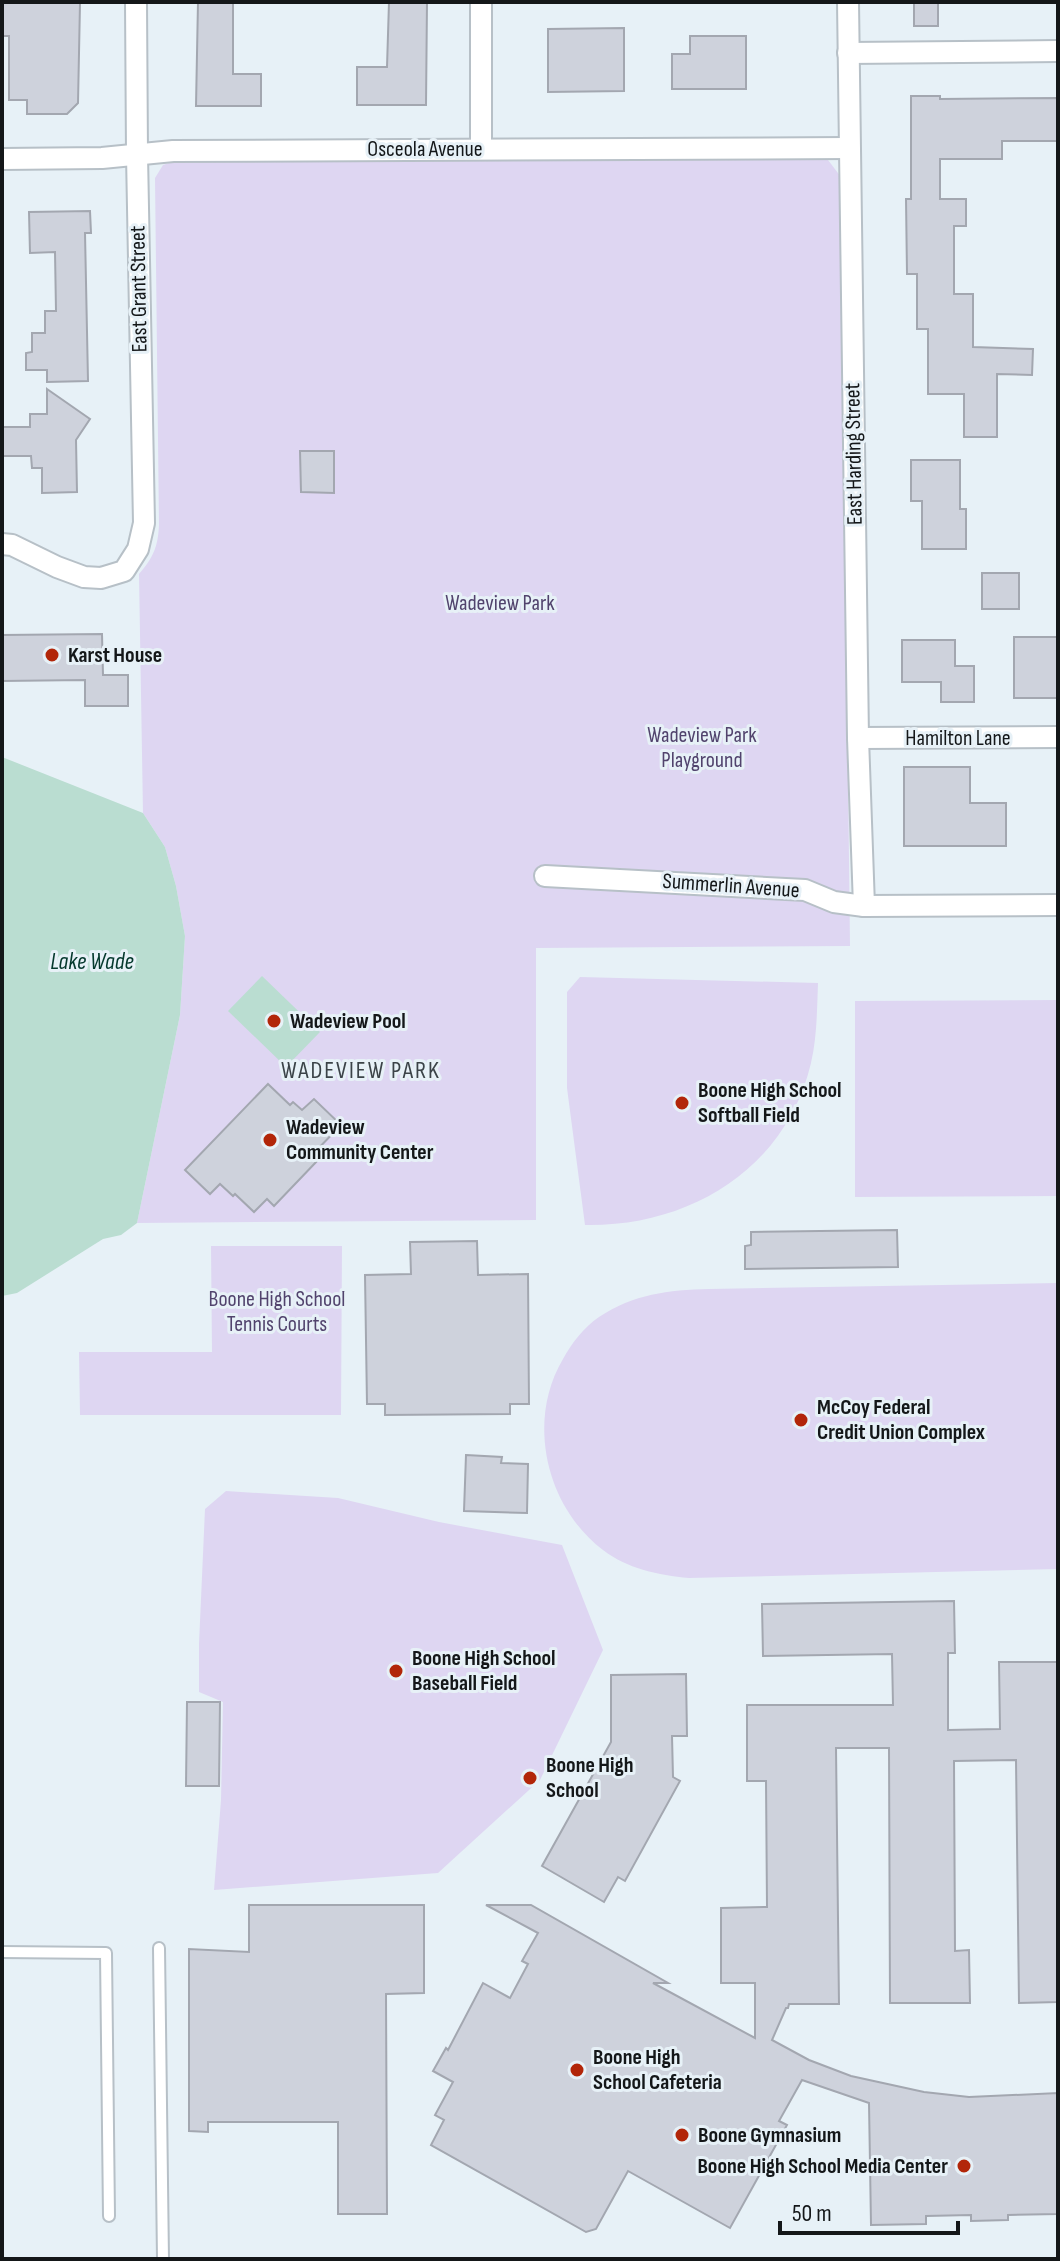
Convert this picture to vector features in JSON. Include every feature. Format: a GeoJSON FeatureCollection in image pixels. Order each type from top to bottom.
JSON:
{"type":"FeatureCollection","features":[{"type":"Feature","properties":{"kind":"street","name":"East Grant Street"},"geometry":{"type":"LineString","coordinates":[[2,544],[12,545],[84,577],[101,578],[124,571],[138,549],[144,523],[136,2]]}},
{"type":"Feature","properties":{"kind":"street"},"geometry":{"type":"LineString","coordinates":[[481,2],[481,148]]}},
{"type":"Feature","properties":{"kind":"street","name":"East Harding Street"},"geometry":{"type":"LineString","coordinates":[[848,2],[858,738],[864,906]]}},
{"type":"Feature","properties":{"kind":"street"},"geometry":{"type":"LineString","coordinates":[[848,53],[1058,51]]}},
{"type":"Feature","properties":{"kind":"street","name":"Osceola Avenue"},"geometry":{"type":"LineString","coordinates":[[2,159],[102,158],[173,151],[849,148]]}},
{"type":"Feature","properties":{"kind":"street","name":"Hamilton Lane"},"geometry":{"type":"LineString","coordinates":[[858,738],[1058,737]]}},
{"type":"Feature","properties":{"kind":"street","name":"Summerlin Avenue"},"geometry":{"type":"LineString","coordinates":[[545,876],[805,890],[834,902],[864,906],[1058,905]]}},
{"type":"Feature","properties":{"kind":"lane"},"geometry":{"type":"LineString","coordinates":[[159,1948],[163,2259]]}},
{"type":"Feature","properties":{"kind":"lane"},"geometry":{"type":"LineString","coordinates":[[2,1952],[106,1953],[109,2216]]}},
{"type":"Feature","properties":{"kind":"green space","name":"Wadeview Park"},"geometry":{"type":"Polygon","coordinates":[[[813,154],[828,160],[841,177],[850,946],[536,948],[536,1220],[137,1223],[180,1015],[185,936],[165,847],[143,813],[139,574],[154,552],[159,525],[155,178],[163,165],[178,160],[813,154]]]}},
{"type":"Feature","properties":{"kind":"green space","name":"Boone High School Softball Field"},"geometry":{"type":"Polygon","coordinates":[[[580,977],[818,983],[811,1063],[798,1100],[780,1133],[756,1161],[728,1184],[696,1203],[624,1223],[585,1225],[567,1088],[567,992],[580,977]]]}},
{"type":"Feature","properties":{"kind":"green space"},"geometry":{"type":"Polygon","coordinates":[[[1058,1000],[1058,1196],[855,1197],[855,1001],[1058,1000]]]}},
{"type":"Feature","properties":{"kind":"green space","name":"Boone High School Tennis Courts"},"geometry":{"type":"Polygon","coordinates":[[[211,1246],[342,1246],[341,1415],[80,1415],[79,1352],[212,1352],[211,1246]]]}},
{"type":"Feature","properties":{"kind":"green space","name":"McCoy Federal Credit Union Complex"},"geometry":{"type":"Polygon","coordinates":[[[1058,1283],[1058,1569],[689,1578],[666,1575],[633,1566],[603,1550],[583,1532],[556,1487],[544,1435],[552,1383],[566,1353],[583,1331],[599,1317],[625,1303],[665,1292],[694,1290],[1058,1283]]]}},
{"type":"Feature","properties":{"kind":"green space","name":"Boone High School Baseball Field"},"geometry":{"type":"Polygon","coordinates":[[[226,1491],[338,1498],[439,1522],[562,1545],[603,1650],[540,1780],[438,1873],[214,1890],[221,1800],[223,1702],[199,1692],[199,1644],[205,1509],[226,1491]]]}},
{"type":"Feature","properties":{"kind":"water","name":"Lake Wade"},"geometry":{"type":"Polygon","coordinates":[[[2,757],[143,813],[165,847],[185,936],[180,1015],[137,1223],[121,1235],[103,1239],[17,1293],[2,1296],[2,757]]]}},
{"type":"Feature","properties":{"kind":"water","name":"Wadeview Pool"},"geometry":{"type":"Polygon","coordinates":[[[262,976],[320,1032],[286,1067],[228,1011],[262,976]]]}},
{"type":"Feature","properties":{"kind":"building"},"geometry":{"type":"Polygon","coordinates":[[[2,2],[80,3],[78,103],[67,114],[27,114],[27,100],[9,100],[9,36],[2,36],[2,2]]]}},
{"type":"Feature","properties":{"kind":"building"},"geometry":{"type":"Polygon","coordinates":[[[198,2],[233,2],[233,74],[261,74],[261,106],[196,106],[198,2]]]}},
{"type":"Feature","properties":{"kind":"building"},"geometry":{"type":"Polygon","coordinates":[[[389,2],[427,2],[426,105],[357,105],[357,67],[387,67],[389,2]]]}},
{"type":"Feature","properties":{"kind":"building"},"geometry":{"type":"Polygon","coordinates":[[[914,2],[938,2],[938,26],[914,26],[914,2]]]}},
{"type":"Feature","properties":{"kind":"building"},"geometry":{"type":"Polygon","coordinates":[[[624,28],[624,91],[548,92],[548,29],[624,28]]]}},
{"type":"Feature","properties":{"kind":"building"},"geometry":{"type":"Polygon","coordinates":[[[690,36],[746,36],[746,89],[672,89],[672,54],[690,54],[690,36]]]}},
{"type":"Feature","properties":{"kind":"building"},"geometry":{"type":"Polygon","coordinates":[[[911,96],[940,96],[940,99],[1058,98],[1058,141],[1002,141],[1002,159],[940,159],[940,199],[966,199],[966,226],[954,226],[954,294],[973,294],[973,347],[1033,349],[1032,375],[997,374],[997,437],[964,437],[964,394],[928,394],[928,329],[917,329],[917,274],[907,274],[906,199],[911,199],[911,96]]]}},
{"type":"Feature","properties":{"kind":"building"},"geometry":{"type":"Polygon","coordinates":[[[90,211],[91,233],[85,233],[88,381],[47,382],[47,370],[26,370],[26,353],[32,352],[32,333],[45,333],[45,311],[56,311],[55,252],[30,253],[29,212],[90,211]]]}},
{"type":"Feature","properties":{"kind":"building"},"geometry":{"type":"Polygon","coordinates":[[[47,389],[90,419],[76,440],[77,492],[42,493],[42,468],[32,468],[31,456],[2,456],[2,427],[30,427],[30,414],[47,414],[47,389]]]}},
{"type":"Feature","properties":{"kind":"building"},"geometry":{"type":"Polygon","coordinates":[[[300,451],[334,451],[334,493],[301,492],[300,451]]]}},
{"type":"Feature","properties":{"kind":"building"},"geometry":{"type":"Polygon","coordinates":[[[911,460],[960,460],[960,509],[966,509],[966,549],[922,549],[922,501],[911,501],[911,460]]]}},
{"type":"Feature","properties":{"kind":"building"},"geometry":{"type":"Polygon","coordinates":[[[982,573],[1019,573],[1019,609],[982,609],[982,573]]]}},
{"type":"Feature","properties":{"kind":"building","name":"Karst House"},"geometry":{"type":"Polygon","coordinates":[[[102,634],[103,675],[128,675],[128,706],[85,706],[85,680],[2,681],[2,635],[102,634]]]}},
{"type":"Feature","properties":{"kind":"building"},"geometry":{"type":"Polygon","coordinates":[[[1014,637],[1058,637],[1058,698],[1014,698],[1014,637]]]}},
{"type":"Feature","properties":{"kind":"building"},"geometry":{"type":"Polygon","coordinates":[[[902,640],[955,640],[955,666],[974,666],[974,702],[941,702],[941,682],[902,682],[902,640]]]}},
{"type":"Feature","properties":{"kind":"building"},"geometry":{"type":"Polygon","coordinates":[[[904,767],[970,767],[970,803],[1006,803],[1006,846],[904,846],[904,767]]]}},
{"type":"Feature","properties":{"kind":"building","name":"Wadeview Community Center"},"geometry":{"type":"Polygon","coordinates":[[[268,1084],[290,1105],[293,1102],[302,1110],[314,1099],[341,1125],[312,1155],[318,1160],[274,1206],[267,1199],[254,1212],[220,1184],[210,1194],[185,1170],[268,1084]]]}},
{"type":"Feature","properties":{"kind":"building"},"geometry":{"type":"Polygon","coordinates":[[[897,1230],[898,1267],[745,1269],[745,1246],[751,1245],[751,1232],[897,1230]]]}},
{"type":"Feature","properties":{"kind":"building"},"geometry":{"type":"Polygon","coordinates":[[[477,1241],[478,1275],[528,1274],[529,1404],[510,1404],[510,1414],[385,1415],[385,1404],[367,1404],[365,1275],[411,1274],[410,1242],[477,1241]]]}},
{"type":"Feature","properties":{"kind":"building"},"geometry":{"type":"Polygon","coordinates":[[[466,1455],[502,1457],[501,1463],[528,1464],[527,1513],[464,1511],[466,1455]]]}},
{"type":"Feature","properties":{"kind":"building"},"geometry":{"type":"Polygon","coordinates":[[[954,1601],[955,1653],[948,1653],[948,1730],[1000,1729],[999,1662],[1058,1662],[1058,2002],[1019,2003],[1016,1760],[954,1761],[955,1951],[969,1950],[970,2003],[890,2003],[889,1748],[836,1748],[839,2004],[789,2004],[772,2040],[809,2060],[851,2076],[924,2092],[969,2097],[1058,2093],[1058,2214],[1008,2215],[1008,2220],[971,2221],[971,2215],[926,2216],[926,2224],[871,2225],[869,2103],[802,2080],[779,2121],[787,2125],[730,2228],[628,2171],[596,2229],[586,2232],[431,2145],[444,2120],[435,2115],[453,2082],[433,2071],[446,2048],[448,2050],[483,1983],[510,1998],[528,1964],[522,1961],[538,1933],[486,1905],[531,1905],[668,1983],[653,1983],[755,2038],[755,1983],[721,1983],[721,1908],[767,1907],[766,1781],[747,1781],[747,1705],[893,1705],[892,1654],[763,1656],[762,1604],[954,1601]]]}},
{"type":"Feature","properties":{"kind":"building"},"geometry":{"type":"Polygon","coordinates":[[[686,1674],[687,1736],[672,1736],[673,1777],[680,1781],[625,1881],[618,1877],[604,1902],[542,1866],[611,1742],[611,1675],[686,1674]]]}},
{"type":"Feature","properties":{"kind":"building"},"geometry":{"type":"Polygon","coordinates":[[[187,1702],[220,1702],[219,1786],[186,1786],[187,1702]]]}},
{"type":"Feature","properties":{"kind":"building"},"geometry":{"type":"Polygon","coordinates":[[[249,1905],[424,1905],[424,1993],[386,1994],[387,2214],[338,2214],[338,2122],[208,2122],[208,2132],[189,2131],[189,1949],[249,1952],[249,1905]]]}},
{"type":"Feature","properties":{"kind":"place","name":"Karst House"},"geometry":{"type":"Point","coordinates":[52,655]}},
{"type":"Feature","properties":{"kind":"place","name":"Wadeview Pool"},"geometry":{"type":"Point","coordinates":[274,1021]}},
{"type":"Feature","properties":{"kind":"place","name":"Boone High School Softball Field"},"geometry":{"type":"Point","coordinates":[682,1103]}},
{"type":"Feature","properties":{"kind":"place","name":"Wadeview Community Center"},"geometry":{"type":"Point","coordinates":[270,1140]}},
{"type":"Feature","properties":{"kind":"place","name":"McCoy Federal Credit Union Complex"},"geometry":{"type":"Point","coordinates":[801,1420]}},
{"type":"Feature","properties":{"kind":"place","name":"Boone High School Baseball Field"},"geometry":{"type":"Point","coordinates":[396,1671]}},
{"type":"Feature","properties":{"kind":"place","name":"Boone High School"},"geometry":{"type":"Point","coordinates":[530,1778]}},
{"type":"Feature","properties":{"kind":"place","name":"Boone High School Cafeteria"},"geometry":{"type":"Point","coordinates":[577,2070]}},
{"type":"Feature","properties":{"kind":"place","name":"Boone Gymnasium"},"geometry":{"type":"Point","coordinates":[682,2135]}},
{"type":"Feature","properties":{"kind":"place","name":"Boone High School Media Center"},"geometry":{"type":"Point","coordinates":[964,2166]}},
{"type":"Feature","properties":{"kind":"district","name":"WADEVIEW PARK"},"geometry":{"type":"Point","coordinates":[361,1070]}},
{"type":"Feature","properties":{"kind":"park label","name":"Wadeview Park Playground"},"geometry":{"type":"Point","coordinates":[702,748]}}]}
